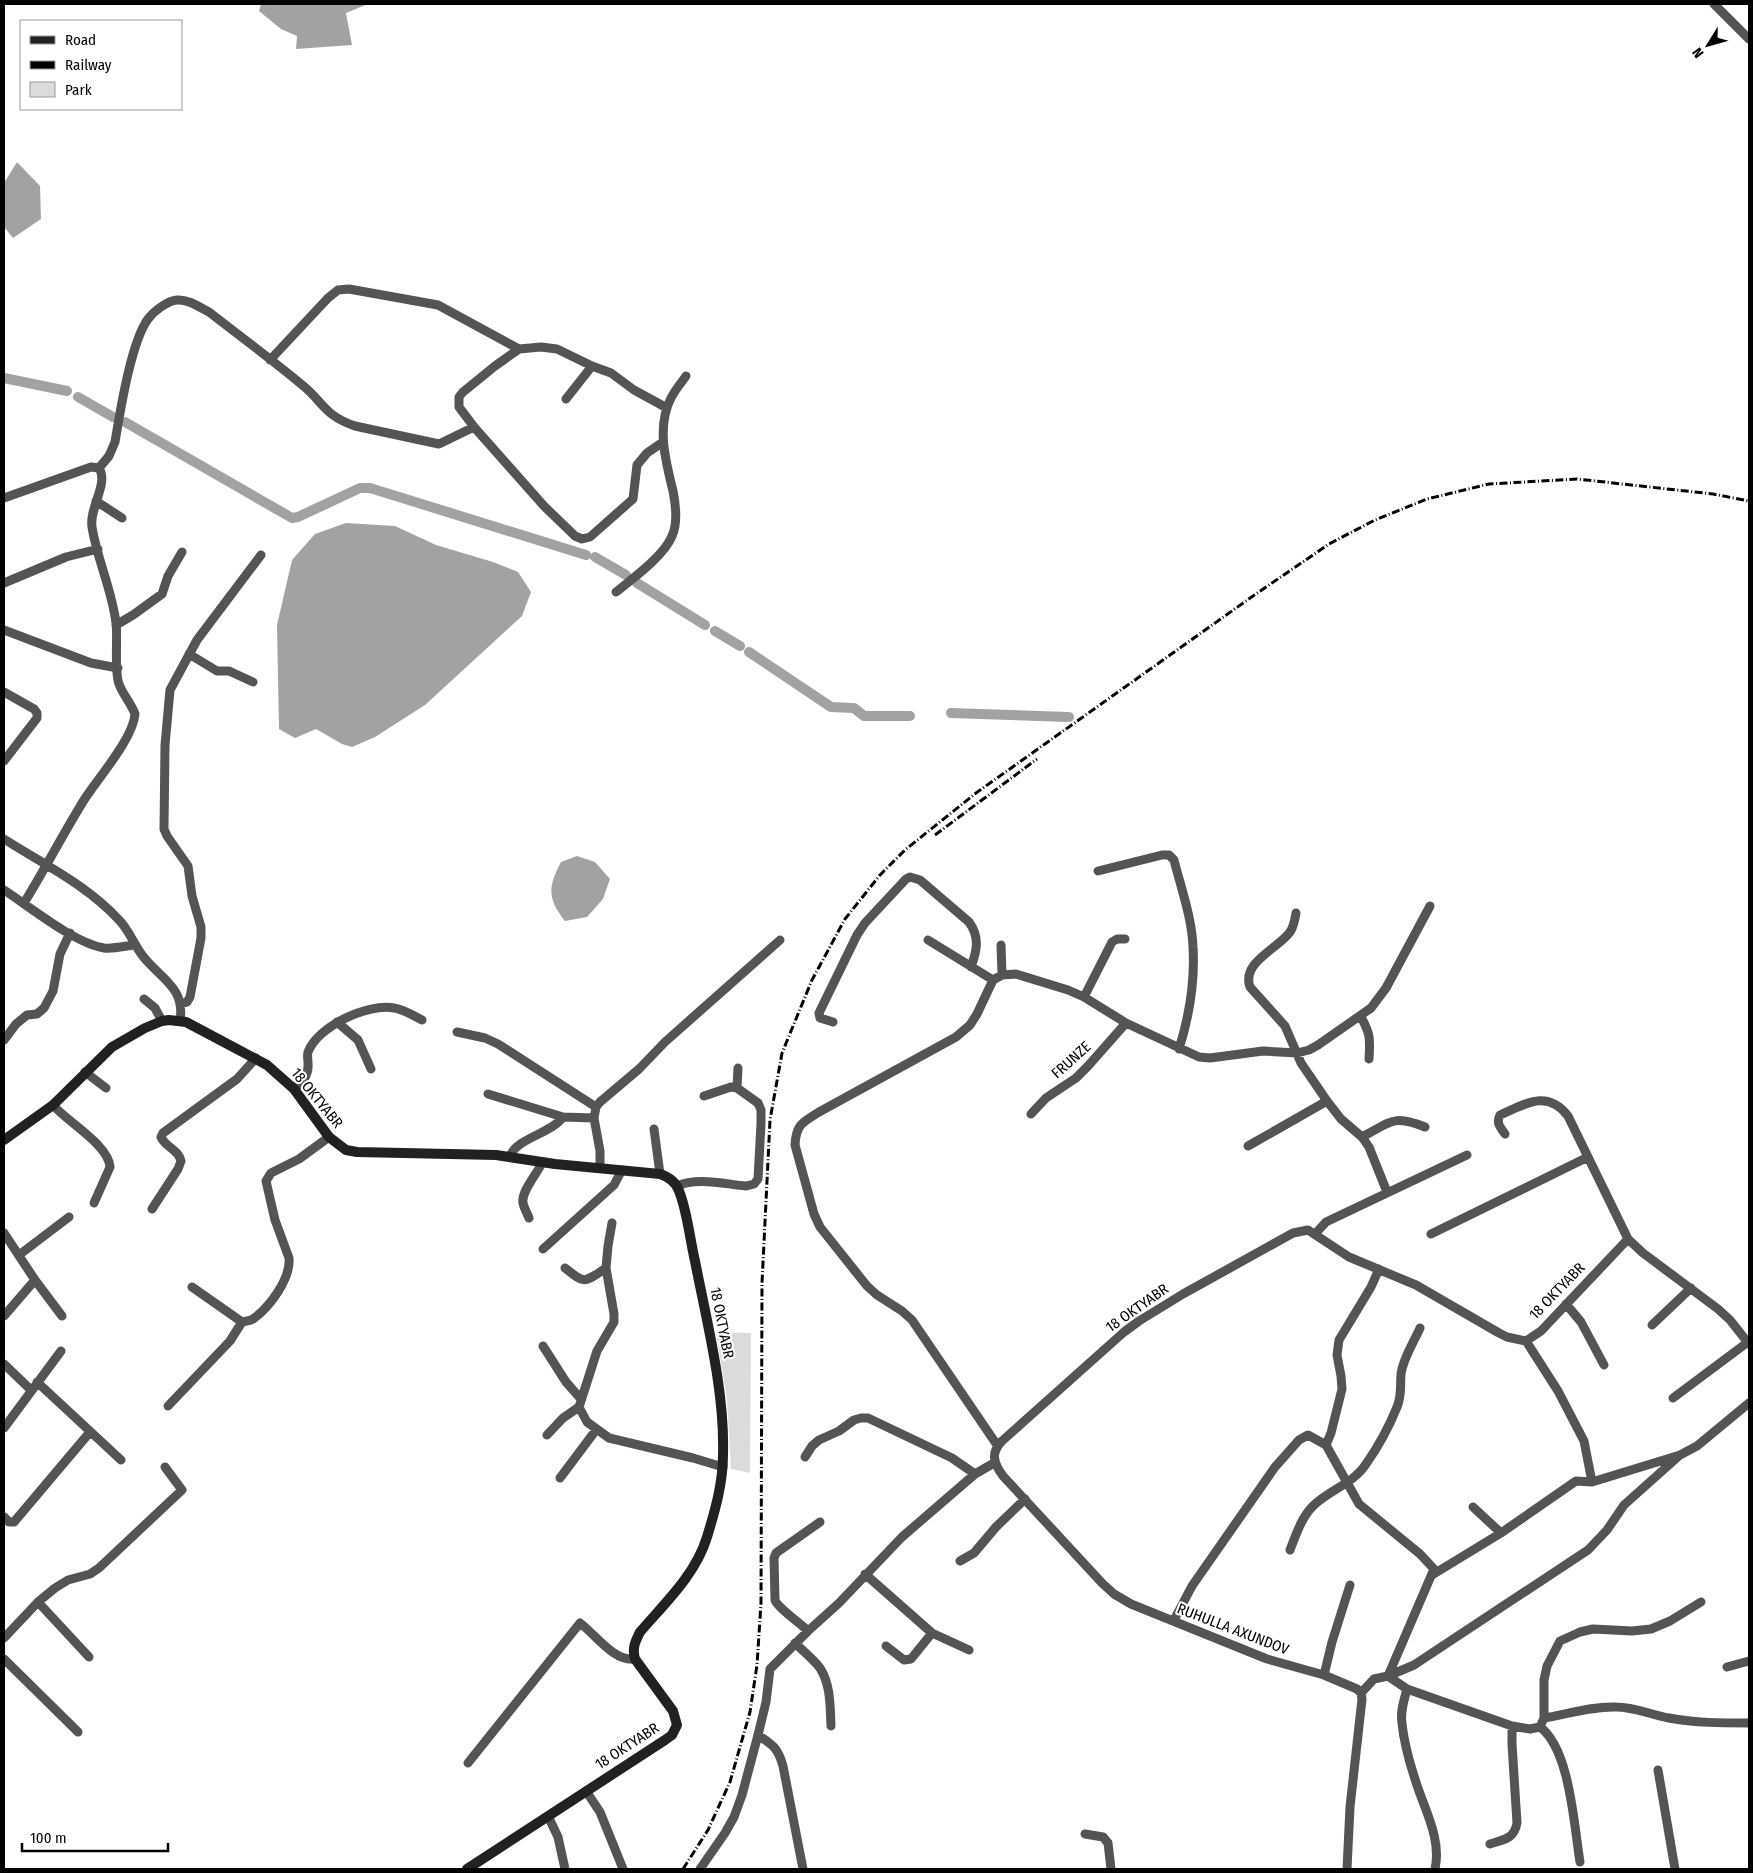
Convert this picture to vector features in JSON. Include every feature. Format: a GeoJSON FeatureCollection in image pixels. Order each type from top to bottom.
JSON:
{"type":"FeatureCollection","features":[{"type":"Feature","properties":{"kind":"street"},"geometry":{"type":"LineString","coordinates":[[1714,4],[1749,39]]}},
{"type":"Feature","properties":{"kind":"street"},"geometry":{"type":"LineString","coordinates":[[270,360],[328,298],[338,290],[349,289],[438,305],[520,348],[550,347],[611,373],[634,390],[667,408]]}},
{"type":"Feature","properties":{"kind":"street"},"geometry":{"type":"LineString","coordinates":[[99,468],[109,456],[115,442],[136,343],[148,319],[166,303],[177,300],[194,304],[209,312],[303,385],[332,416],[349,424],[439,444],[474,428]]}},
{"type":"Feature","properties":{"kind":"street"},"geometry":{"type":"LineString","coordinates":[[520,348],[494,366],[459,398],[459,407],[474,428],[544,506],[575,536],[582,539],[590,537],[633,499],[637,465],[647,453],[663,442]]}},
{"type":"Feature","properties":{"kind":"street"},"geometry":{"type":"LineString","coordinates":[[566,399],[592,366]]}},
{"type":"Feature","properties":{"kind":"street"},"geometry":{"type":"LineString","coordinates":[[616,592],[648,565],[667,546],[672,537],[676,521],[675,504],[663,442],[667,408],[675,391],[686,376]]}},
{"type":"Feature","properties":{"kind":"street"},"geometry":{"type":"LineString","coordinates":[[4,498],[91,467],[99,468]]}},
{"type":"Feature","properties":{"kind":"street"},"geometry":{"type":"LineString","coordinates":[[24,903],[83,801],[123,744],[134,720],[133,708],[119,684],[116,625],[109,588],[91,525],[91,516],[103,476],[99,468]]}},
{"type":"Feature","properties":{"kind":"street"},"geometry":{"type":"LineString","coordinates":[[96,501],[122,518]]}},
{"type":"Feature","properties":{"kind":"street"},"geometry":{"type":"LineString","coordinates":[[4,584],[66,557],[98,549]]}},
{"type":"Feature","properties":{"kind":"street"},"geometry":{"type":"LineString","coordinates":[[116,625],[162,594],[168,576],[182,552]]}},
{"type":"Feature","properties":{"kind":"street"},"geometry":{"type":"LineString","coordinates":[[181,1004],[187,1002],[190,997],[201,938],[197,910],[190,888],[188,866],[167,836],[164,828],[165,745],[170,690],[197,640],[261,555]]}},
{"type":"Feature","properties":{"kind":"street"},"geometry":{"type":"LineString","coordinates":[[4,630],[91,663],[118,668]]}},
{"type":"Feature","properties":{"kind":"street"},"geometry":{"type":"LineString","coordinates":[[189,654],[217,671],[229,671],[253,682]]}},
{"type":"Feature","properties":{"kind":"street"},"geometry":{"type":"LineString","coordinates":[[4,692],[34,709],[37,713],[37,718],[4,760]]}},
{"type":"Feature","properties":{"kind":"street"},"geometry":{"type":"LineString","coordinates":[[4,839],[85,890],[102,903],[120,920],[134,945],[173,988],[181,1004],[180,1021],[162,1021],[145,1028],[112,1047],[53,1105],[4,1140]]}},
{"type":"Feature","properties":{"kind":"street"},"geometry":{"type":"LineString","coordinates":[[1098,871],[1162,855],[1170,855],[1174,860],[1190,923],[1193,947],[1189,1007],[1179,1049]]}},
{"type":"Feature","properties":{"kind":"street"},"geometry":{"type":"LineString","coordinates":[[833,1022],[820,1018],[819,1013],[856,935],[888,898],[910,877],[920,880],[974,928],[977,940],[976,952],[971,967]]}},
{"type":"Feature","properties":{"kind":"street"},"geometry":{"type":"LineString","coordinates":[[4,890],[70,934],[102,948],[134,945]]}},
{"type":"Feature","properties":{"kind":"street"},"geometry":{"type":"LineString","coordinates":[[700,1869],[734,1817],[742,1795],[766,1702],[770,1669],[808,1630],[839,1603],[902,1537],[975,1474],[994,1463],[995,1450],[998,1445],[912,1320],[867,1286],[820,1227],[814,1214],[796,1146],[796,1134],[799,1126],[806,1120],[956,1037],[964,1031],[977,1014],[993,980],[1002,975],[1016,974],[1068,990],[1084,997],[1126,1023],[1199,1057],[1210,1058],[1263,1051],[1297,1053],[1308,1050],[1361,1017],[1371,1008],[1386,988],[1430,906]]}},
{"type":"Feature","properties":{"kind":"street"},"geometry":{"type":"LineString","coordinates":[[1296,913],[1294,925],[1289,933],[1258,960],[1249,974],[1248,982],[1250,987],[1285,1026],[1297,1053],[1327,1101],[1341,1119],[1362,1137],[1369,1147],[1387,1192]]}},
{"type":"Feature","properties":{"kind":"street"},"geometry":{"type":"LineString","coordinates":[[4,1040],[16,1024],[27,1015],[37,1014],[44,1008],[53,991],[60,954],[70,934]]}},
{"type":"Feature","properties":{"kind":"street"},"geometry":{"type":"LineString","coordinates":[[1084,997],[1112,942],[1117,939],[1125,939]]}},
{"type":"Feature","properties":{"kind":"street"},"geometry":{"type":"LineString","coordinates":[[600,1168],[600,1151],[594,1118],[596,1107],[676,1032],[780,940]]}},
{"type":"Feature","properties":{"kind":"street"},"geometry":{"type":"LineString","coordinates":[[928,940],[993,980]]}},
{"type":"Feature","properties":{"kind":"street"},"geometry":{"type":"LineString","coordinates":[[1001,945],[1002,975]]}},
{"type":"Feature","properties":{"kind":"street"},"geometry":{"type":"LineString","coordinates":[[144,999],[155,1008],[162,1021]]}},
{"type":"Feature","properties":{"kind":"street"},"geometry":{"type":"LineString","coordinates":[[294,1089],[305,1080],[308,1074],[307,1054],[309,1050],[337,1022],[359,1012],[387,1007],[396,1008],[422,1020]]}},
{"type":"Feature","properties":{"kind":"street"},"geometry":{"type":"LineString","coordinates":[[1361,1017],[1369,1031],[1369,1060]]}},
{"type":"Feature","properties":{"kind":"street","name":"18 OKTYABR"},"geometry":{"type":"LineString","coordinates":[[180,1021],[196,1027],[256,1058],[280,1075],[294,1089],[329,1138],[346,1150],[357,1152],[510,1156],[542,1162],[660,1174],[672,1180],[677,1186],[684,1210],[710,1333],[723,1434],[723,1467],[707,1537],[698,1561],[640,1632],[634,1644],[635,1659],[673,1711],[677,1725],[672,1735],[665,1740],[467,1869]]}},
{"type":"Feature","properties":{"kind":"street"},"geometry":{"type":"LineString","coordinates":[[337,1022],[358,1040],[371,1069]]}},
{"type":"Feature","properties":{"kind":"street","name":"FRUNZE"},"geometry":{"type":"LineString","coordinates":[[1031,1114],[1046,1098],[1076,1078],[1126,1023]]}},
{"type":"Feature","properties":{"kind":"street"},"geometry":{"type":"LineString","coordinates":[[458,1032],[485,1038],[498,1044],[596,1107]]}},
{"type":"Feature","properties":{"kind":"street"},"geometry":{"type":"LineString","coordinates":[[152,1210],[181,1161],[178,1154],[163,1141],[161,1137],[163,1133],[236,1080],[256,1058]]}},
{"type":"Feature","properties":{"kind":"street"},"geometry":{"type":"LineString","coordinates":[[737,1088],[738,1068]]}},
{"type":"Feature","properties":{"kind":"street"},"geometry":{"type":"LineString","coordinates":[[85,1072],[106,1088]]}},
{"type":"Feature","properties":{"kind":"street"},"geometry":{"type":"LineString","coordinates":[[677,1186],[685,1182],[694,1182],[746,1186],[756,1182],[758,1179],[761,1110],[758,1104],[737,1088],[731,1087],[704,1096]]}},
{"type":"Feature","properties":{"kind":"street"},"geometry":{"type":"LineString","coordinates":[[488,1094],[563,1117],[594,1118]]}},
{"type":"Feature","properties":{"kind":"street"},"geometry":{"type":"LineString","coordinates":[[1505,1134],[1498,1124],[1500,1115],[1533,1101],[1546,1100],[1557,1105],[1568,1116],[1628,1239],[1658,1265],[1691,1288],[1730,1320],[1749,1343],[1673,1398]]}},
{"type":"Feature","properties":{"kind":"street"},"geometry":{"type":"LineString","coordinates":[[1248,1146],[1327,1101]]}},
{"type":"Feature","properties":{"kind":"street"},"geometry":{"type":"LineString","coordinates":[[53,1105],[58,1112],[94,1140],[110,1162],[94,1204]]}},
{"type":"Feature","properties":{"kind":"street"},"geometry":{"type":"LineString","coordinates":[[510,1156],[516,1148],[557,1124],[563,1117]]}},
{"type":"Feature","properties":{"kind":"street"},"geometry":{"type":"LineString","coordinates":[[1362,1137],[1398,1119],[1411,1121],[1425,1127]]}},
{"type":"Feature","properties":{"kind":"street"},"geometry":{"type":"LineString","coordinates":[[654,1129],[660,1174]]}},
{"type":"Feature","properties":{"kind":"street"},"geometry":{"type":"LineString","coordinates":[[192,1287],[242,1322],[253,1320],[280,1289],[287,1276],[290,1264],[287,1249],[275,1220],[266,1182],[268,1176],[299,1159],[329,1138]]}},
{"type":"Feature","properties":{"kind":"street"},"geometry":{"type":"LineString","coordinates":[[1315,1234],[1326,1222],[1467,1155]]}},
{"type":"Feature","properties":{"kind":"street"},"geometry":{"type":"LineString","coordinates":[[1431,1234],[1588,1157]]}},
{"type":"Feature","properties":{"kind":"street"},"geometry":{"type":"LineString","coordinates":[[529,1218],[522,1201],[525,1190],[542,1162]]}},
{"type":"Feature","properties":{"kind":"street"},"geometry":{"type":"LineString","coordinates":[[543,1250],[614,1185],[622,1170]]}},
{"type":"Feature","properties":{"kind":"street"},"geometry":{"type":"LineString","coordinates":[[19,1255],[69,1217]]}},
{"type":"Feature","properties":{"kind":"street"},"geometry":{"type":"LineString","coordinates":[[547,1435],[580,1403],[597,1351],[614,1322],[606,1268],[612,1223]]}},
{"type":"Feature","properties":{"kind":"street","name":"18 OKTYABR"},"geometry":{"type":"LineString","coordinates":[[998,1445],[1118,1337],[1139,1321],[1183,1294],[1293,1233],[1308,1230],[1349,1257],[1416,1285],[1507,1337],[1526,1341],[1540,1331],[1628,1239]]}},
{"type":"Feature","properties":{"kind":"street"},"geometry":{"type":"LineString","coordinates":[[4,1232],[35,1280],[62,1316]]}},
{"type":"Feature","properties":{"kind":"street"},"geometry":{"type":"LineString","coordinates":[[565,1268],[579,1280],[586,1281],[606,1268]]}},
{"type":"Feature","properties":{"kind":"street"},"geometry":{"type":"LineString","coordinates":[[1326,1445],[1331,1433],[1342,1389],[1337,1347],[1339,1340],[1371,1287],[1379,1269]]}},
{"type":"Feature","properties":{"kind":"street"},"geometry":{"type":"LineString","coordinates":[[4,1316],[35,1280]]}},
{"type":"Feature","properties":{"kind":"street"},"geometry":{"type":"LineString","coordinates":[[1652,1325],[1691,1288]]}},
{"type":"Feature","properties":{"kind":"street"},"geometry":{"type":"LineString","coordinates":[[1566,1304],[1581,1322],[1604,1365]]}},
{"type":"Feature","properties":{"kind":"street"},"geometry":{"type":"LineString","coordinates":[[168,1406],[230,1341],[242,1322]]}},
{"type":"Feature","properties":{"kind":"street"},"geometry":{"type":"LineString","coordinates":[[1290,1550],[1301,1524],[1314,1505],[1356,1476],[1366,1465],[1391,1421],[1401,1393],[1403,1364],[1420,1328]]}},
{"type":"Feature","properties":{"kind":"street"},"geometry":{"type":"LineString","coordinates":[[1526,1341],[1558,1390],[1584,1441],[1592,1482]]}},
{"type":"Feature","properties":{"kind":"street"},"geometry":{"type":"LineString","coordinates":[[543,1346],[580,1403],[587,1422],[596,1430],[609,1438],[723,1467]]}},
{"type":"Feature","properties":{"kind":"street"},"geometry":{"type":"LineString","coordinates":[[4,1428],[61,1351]]}},
{"type":"Feature","properties":{"kind":"street"},"geometry":{"type":"LineString","coordinates":[[4,1364],[34,1386],[121,1460]]}},
{"type":"Feature","properties":{"kind":"street"},"geometry":{"type":"LineString","coordinates":[[1432,1575],[1500,1533],[1576,1481],[1592,1482],[1680,1455],[1697,1446],[1749,1402]]}},
{"type":"Feature","properties":{"kind":"street"},"geometry":{"type":"LineString","coordinates":[[805,1457],[812,1446],[819,1440],[861,1418],[868,1418],[952,1458],[975,1474]]}},
{"type":"Feature","properties":{"kind":"street"},"geometry":{"type":"LineString","coordinates":[[560,1478],[596,1430]]}},
{"type":"Feature","properties":{"kind":"street"},"geometry":{"type":"LineString","coordinates":[[4,1517],[9,1522],[14,1522],[90,1432]]}},
{"type":"Feature","properties":{"kind":"street"},"geometry":{"type":"LineString","coordinates":[[1174,1620],[1192,1586],[1275,1467],[1299,1440],[1308,1435],[1326,1445],[1354,1496],[1367,1512],[1434,1569],[1388,1676]]}},
{"type":"Feature","properties":{"kind":"street"},"geometry":{"type":"LineString","coordinates":[[1347,1869],[1350,1807],[1361,1693],[1374,1679],[1388,1676],[1414,1664],[1588,1550],[1607,1530],[1624,1505],[1680,1455]]}},
{"type":"Feature","properties":{"kind":"street","name":"RUHULLA AXUNDOV"},"geometry":{"type":"LineString","coordinates":[[994,1463],[1003,1476],[1114,1594],[1130,1604],[1174,1620],[1267,1659],[1324,1675],[1354,1687],[1361,1693]]}},
{"type":"Feature","properties":{"kind":"street"},"geometry":{"type":"LineString","coordinates":[[4,1638],[38,1602],[61,1584],[90,1574],[99,1568],[182,1490],[165,1467]]}},
{"type":"Feature","properties":{"kind":"street"},"geometry":{"type":"LineString","coordinates":[[960,1560],[974,1552],[1025,1499]]}},
{"type":"Feature","properties":{"kind":"street"},"geometry":{"type":"LineString","coordinates":[[1473,1508],[1500,1533]]}},
{"type":"Feature","properties":{"kind":"street"},"geometry":{"type":"LineString","coordinates":[[808,1630],[776,1604],[774,1600],[774,1558],[776,1553],[820,1522]]}},
{"type":"Feature","properties":{"kind":"street"},"geometry":{"type":"LineString","coordinates":[[865,1574],[932,1633],[969,1650]]}},
{"type":"Feature","properties":{"kind":"street"},"geometry":{"type":"LineString","coordinates":[[1324,1675],[1350,1585]]}},
{"type":"Feature","properties":{"kind":"street"},"geometry":{"type":"LineString","coordinates":[[38,1602],[88,1657]]}},
{"type":"Feature","properties":{"kind":"street"},"geometry":{"type":"LineString","coordinates":[[1540,1727],[1544,1718],[1544,1680],[1547,1666],[1560,1641],[1580,1632],[1593,1629],[1632,1631],[1651,1629],[1670,1621],[1701,1602]]}},
{"type":"Feature","properties":{"kind":"street"},"geometry":{"type":"LineString","coordinates":[[468,1763],[580,1623],[616,1655],[629,1660],[635,1659]]}},
{"type":"Feature","properties":{"kind":"street"},"geometry":{"type":"LineString","coordinates":[[886,1646],[904,1660],[911,1659],[932,1633]]}},
{"type":"Feature","properties":{"kind":"street"},"geometry":{"type":"LineString","coordinates":[[795,1643],[820,1669],[825,1679],[831,1726]]}},
{"type":"Feature","properties":{"kind":"street"},"geometry":{"type":"LineString","coordinates":[[4,1660],[78,1732]]}},
{"type":"Feature","properties":{"kind":"street"},"geometry":{"type":"LineString","coordinates":[[1727,1667],[1749,1662]]}},
{"type":"Feature","properties":{"kind":"street"},"geometry":{"type":"LineString","coordinates":[[1388,1676],[1407,1689],[1512,1726],[1530,1729],[1540,1727],[1545,1731],[1557,1747],[1568,1782],[1580,1862]]}},
{"type":"Feature","properties":{"kind":"street"},"geometry":{"type":"LineString","coordinates":[[1407,1689],[1401,1721],[1418,1788],[1435,1839],[1437,1860],[1435,1869]]}},
{"type":"Feature","properties":{"kind":"street"},"geometry":{"type":"LineString","coordinates":[[1544,1718],[1601,1707],[1617,1707],[1630,1708],[1676,1719],[1749,1723]]}},
{"type":"Feature","properties":{"kind":"street"},"geometry":{"type":"LineString","coordinates":[[1490,1844],[1512,1836],[1516,1832],[1518,1822],[1512,1726]]}},
{"type":"Feature","properties":{"kind":"street"},"geometry":{"type":"LineString","coordinates":[[758,1735],[774,1746],[779,1753],[803,1869]]}},
{"type":"Feature","properties":{"kind":"street"},"geometry":{"type":"LineString","coordinates":[[1658,1770],[1675,1869]]}},
{"type":"Feature","properties":{"kind":"street"},"geometry":{"type":"LineString","coordinates":[[586,1791],[600,1812],[623,1869]]}},
{"type":"Feature","properties":{"kind":"street"},"geometry":{"type":"LineString","coordinates":[[548,1816],[558,1836],[565,1869]]}},
{"type":"Feature","properties":{"kind":"street"},"geometry":{"type":"LineString","coordinates":[[1085,1834],[1103,1837],[1108,1843],[1110,1869]]}},
{"type":"Feature","properties":{"kind":"green space"},"geometry":{"type":"Polygon","coordinates":[[[716,1332],[751,1333],[750,1473],[731,1469],[727,1400],[716,1332]]]}},
{"type":"Feature","properties":{"kind":"shaded area"},"geometry":{"type":"Polygon","coordinates":[[[261,4],[368,4],[346,13],[352,45],[296,49],[297,36],[281,29],[259,11],[261,4]]]}},
{"type":"Feature","properties":{"kind":"shaded area"},"geometry":{"type":"Polygon","coordinates":[[[17,162],[40,186],[41,219],[13,238],[4,227],[4,183],[17,162]]]}},
{"type":"Feature","properties":{"kind":"shaded area"},"geometry":{"type":"Polygon","coordinates":[[[346,523],[395,526],[436,545],[493,562],[518,572],[531,592],[522,616],[425,705],[375,737],[352,747],[342,744],[316,729],[295,738],[279,729],[277,625],[292,560],[315,534],[346,523]]]}},
{"type":"Feature","properties":{"kind":"shaded area"},"geometry":{"type":"Polygon","coordinates":[[[577,856],[595,862],[610,879],[603,899],[587,917],[565,921],[552,899],[552,886],[561,862],[577,856]]]}},
{"type":"Feature","properties":{"kind":"waterway"},"geometry":{"type":"LineString","coordinates":[[4,378],[67,391]]}},
{"type":"Feature","properties":{"kind":"waterway"},"geometry":{"type":"LineString","coordinates":[[78,397],[113,417]]}},
{"type":"Feature","properties":{"kind":"waterway"},"geometry":{"type":"LineString","coordinates":[[125,422],[292,518],[298,517],[360,488],[370,488],[586,555]]}},
{"type":"Feature","properties":{"kind":"waterway"},"geometry":{"type":"LineString","coordinates":[[595,557],[626,575]]}},
{"type":"Feature","properties":{"kind":"waterway"},"geometry":{"type":"LineString","coordinates":[[637,583],[705,625]]}},
{"type":"Feature","properties":{"kind":"waterway"},"geometry":{"type":"LineString","coordinates":[[715,631],[740,646]]}},
{"type":"Feature","properties":{"kind":"waterway"},"geometry":{"type":"LineString","coordinates":[[749,652],[831,707],[854,708],[864,716],[910,716]]}},
{"type":"Feature","properties":{"kind":"waterway"},"geometry":{"type":"LineString","coordinates":[[951,713],[1069,717]]}},
{"type":"Feature","properties":{"kind":"railway"},"geometry":{"type":"LineString","coordinates":[[683,1869],[708,1830],[730,1782],[750,1712],[757,1665],[761,1603],[762,1283],[770,1120],[782,1053],[812,980],[845,919],[880,875],[905,850],[976,793],[1253,596],[1329,544],[1375,520],[1427,499],[1489,484],[1577,479],[1713,494],[1749,501]]}},
{"type":"Feature","properties":{"kind":"railway"},"geometry":{"type":"LineString","coordinates":[[935,835],[1037,759]]}}]}
